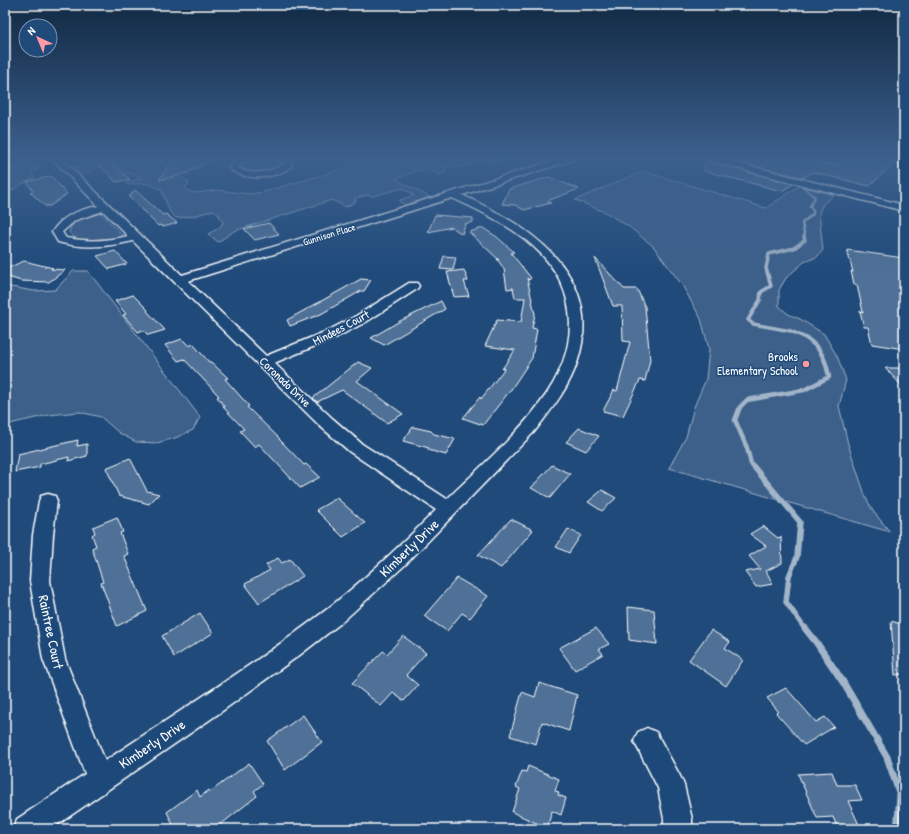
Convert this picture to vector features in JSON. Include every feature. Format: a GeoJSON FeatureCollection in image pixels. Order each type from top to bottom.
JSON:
{"type":"FeatureCollection","features":[{"type":"Feature","properties":{"kind":"street","name":"Coronado Drive"},"geometry":{"type":"LineString","coordinates":[[95,197],[326,422],[356,448],[449,509]]}},
{"type":"Feature","properties":{"kind":"street","name":"Gunnison Place"},"geometry":{"type":"LineString","coordinates":[[179,280],[448,197]]}},
{"type":"Feature","properties":{"kind":"street","name":"Kimberly Drive"},"geometry":{"type":"LineString","coordinates":[[27,829],[301,642],[372,583],[449,509],[544,410],[564,378],[572,354],[577,330],[576,306],[566,279],[551,256],[509,223],[458,197]]}},
{"type":"Feature","properties":{"kind":"street"},"geometry":{"type":"LineString","coordinates":[[861,197],[904,208]]}},
{"type":"Feature","properties":{"kind":"street"},"geometry":{"type":"LineString","coordinates":[[105,207],[79,215],[66,221],[61,225],[57,232],[62,240],[78,244],[102,244],[135,237]]}},
{"type":"Feature","properties":{"kind":"street","name":"Mindees Court"},"geometry":{"type":"LineString","coordinates":[[265,362],[332,334],[361,319],[413,286]]}},
{"type":"Feature","properties":{"kind":"street","name":"Raintree Court"},"geometry":{"type":"LineString","coordinates":[[48,501],[43,535],[40,582],[54,659],[100,780]]}},
{"type":"Feature","properties":{"kind":"street"},"geometry":{"type":"LineString","coordinates":[[647,741],[671,785],[678,820],[678,829]]}},
{"type":"Feature","properties":{"kind":"shaded area"},"geometry":{"type":"Polygon","coordinates":[[[164,197],[359,197],[355,198],[356,201],[346,207],[332,200],[234,231],[218,242],[208,234],[219,228],[223,223],[219,215],[213,210],[194,216],[176,218],[170,212],[164,197]]]}},
{"type":"Feature","properties":{"kind":"shaded area"},"geometry":{"type":"Polygon","coordinates":[[[409,197],[430,197],[405,205],[401,203],[400,200],[409,197]]]}},
{"type":"Feature","properties":{"kind":"shaded area","name":"Brooks Elementary School"},"geometry":{"type":"Polygon","coordinates":[[[582,197],[729,197],[766,208],[783,197],[832,197],[823,204],[819,213],[823,250],[817,257],[804,262],[786,278],[779,290],[779,306],[788,314],[800,319],[824,334],[837,356],[846,380],[839,406],[848,444],[866,498],[873,511],[890,532],[669,468],[686,437],[694,407],[706,379],[709,349],[701,319],[682,285],[653,246],[628,226],[605,212],[575,200],[582,197]]]}},
{"type":"Feature","properties":{"kind":"shaded area"},"geometry":{"type":"Polygon","coordinates":[[[99,211],[124,237],[102,241],[87,241],[74,237],[69,232],[73,224],[77,221],[85,216],[99,211]]]}},
{"type":"Feature","properties":{"kind":"shaded area"},"geometry":{"type":"Polygon","coordinates":[[[73,271],[88,271],[200,417],[193,430],[175,438],[157,443],[136,442],[119,433],[101,417],[79,412],[49,415],[5,425],[5,286],[34,291],[55,290],[73,271]]]}},
{"type":"Feature","properties":{"kind":"building"},"geometry":{"type":"Polygon","coordinates":[[[35,197],[63,197],[50,206],[45,206],[35,197]]]}},
{"type":"Feature","properties":{"kind":"building"},"geometry":{"type":"Polygon","coordinates":[[[129,197],[143,197],[163,215],[166,214],[177,223],[163,227],[161,225],[158,226],[129,197]]]}},
{"type":"Feature","properties":{"kind":"building"},"geometry":{"type":"Polygon","coordinates":[[[505,197],[558,197],[547,201],[551,203],[524,210],[515,205],[502,204],[505,197]]]}},
{"type":"Feature","properties":{"kind":"building"},"geometry":{"type":"Polygon","coordinates":[[[435,215],[473,218],[473,222],[465,224],[462,234],[452,227],[428,232],[435,215]]]}},
{"type":"Feature","properties":{"kind":"building"},"geometry":{"type":"Polygon","coordinates":[[[269,223],[279,234],[255,240],[244,229],[269,223]]]}},
{"type":"Feature","properties":{"kind":"building"},"geometry":{"type":"Polygon","coordinates":[[[483,228],[497,237],[514,252],[511,253],[531,278],[529,280],[527,278],[535,314],[532,328],[537,329],[532,358],[512,388],[483,425],[463,418],[480,397],[481,399],[505,368],[502,369],[515,350],[485,346],[497,320],[521,322],[525,298],[515,298],[513,288],[507,289],[504,269],[497,259],[499,260],[469,232],[483,228]]]}},
{"type":"Feature","properties":{"kind":"building"},"geometry":{"type":"Polygon","coordinates":[[[847,250],[904,258],[904,349],[872,344],[868,327],[864,327],[860,311],[863,312],[857,285],[854,284],[851,271],[853,272],[847,250]]]}},
{"type":"Feature","properties":{"kind":"building"},"geometry":{"type":"Polygon","coordinates":[[[115,251],[127,264],[109,269],[97,256],[115,251]]]}},
{"type":"Feature","properties":{"kind":"building"},"geometry":{"type":"Polygon","coordinates":[[[444,256],[456,257],[453,270],[440,269],[444,256]]]}},
{"type":"Feature","properties":{"kind":"building"},"geometry":{"type":"Polygon","coordinates":[[[595,258],[624,289],[637,289],[645,307],[650,360],[645,381],[640,380],[623,416],[603,411],[614,390],[617,391],[630,342],[623,341],[622,306],[613,306],[595,258]]]}},
{"type":"Feature","properties":{"kind":"building"},"geometry":{"type":"Polygon","coordinates":[[[24,261],[53,268],[51,269],[65,270],[49,282],[21,281],[5,276],[5,269],[24,261]]]}},
{"type":"Feature","properties":{"kind":"building"},"geometry":{"type":"Polygon","coordinates":[[[464,270],[468,281],[464,281],[469,296],[454,297],[447,272],[464,270]]]}},
{"type":"Feature","properties":{"kind":"building"},"geometry":{"type":"Polygon","coordinates":[[[361,279],[371,280],[364,291],[361,291],[321,314],[290,326],[287,320],[361,279]]]}},
{"type":"Feature","properties":{"kind":"building"},"geometry":{"type":"Polygon","coordinates":[[[133,295],[165,330],[148,335],[143,330],[138,332],[123,315],[126,314],[115,301],[133,295]]]}},
{"type":"Feature","properties":{"kind":"building"},"geometry":{"type":"Polygon","coordinates":[[[441,301],[445,309],[384,345],[371,338],[400,321],[441,301]]]}},
{"type":"Feature","properties":{"kind":"building"},"geometry":{"type":"Polygon","coordinates":[[[182,339],[189,346],[193,344],[209,362],[211,362],[228,378],[225,379],[249,406],[247,407],[304,465],[306,464],[320,477],[300,488],[259,444],[255,447],[240,431],[244,429],[223,407],[225,407],[217,397],[219,396],[184,359],[178,361],[165,345],[182,339]]]}},
{"type":"Feature","properties":{"kind":"building"},"geometry":{"type":"Polygon","coordinates":[[[358,362],[372,368],[357,381],[403,414],[387,423],[342,390],[317,402],[313,398],[358,362]]]}},
{"type":"Feature","properties":{"kind":"building"},"geometry":{"type":"Polygon","coordinates":[[[885,368],[904,368],[904,388],[885,368]]]}},
{"type":"Feature","properties":{"kind":"building"},"geometry":{"type":"Polygon","coordinates":[[[413,427],[455,439],[446,455],[428,450],[429,448],[403,441],[413,427]]]}},
{"type":"Feature","properties":{"kind":"building"},"geometry":{"type":"Polygon","coordinates":[[[579,428],[599,436],[586,451],[566,442],[579,428]]]}},
{"type":"Feature","properties":{"kind":"building"},"geometry":{"type":"Polygon","coordinates":[[[78,440],[77,446],[87,444],[87,456],[68,461],[69,457],[40,464],[40,467],[15,472],[18,454],[78,440]]]}},
{"type":"Feature","properties":{"kind":"building"},"geometry":{"type":"Polygon","coordinates":[[[130,458],[147,491],[159,494],[149,504],[119,496],[106,468],[130,458]]]}},
{"type":"Feature","properties":{"kind":"building"},"geometry":{"type":"Polygon","coordinates":[[[552,465],[570,474],[550,498],[531,488],[552,465]]]}},
{"type":"Feature","properties":{"kind":"building"},"geometry":{"type":"Polygon","coordinates":[[[602,490],[616,498],[602,511],[588,502],[602,490]]]}},
{"type":"Feature","properties":{"kind":"building"},"geometry":{"type":"Polygon","coordinates":[[[337,498],[365,523],[343,537],[316,510],[337,498]]]}},
{"type":"Feature","properties":{"kind":"building"},"geometry":{"type":"Polygon","coordinates":[[[117,517],[123,532],[120,533],[128,554],[124,556],[147,611],[117,626],[101,583],[103,582],[92,548],[96,546],[92,535],[95,533],[93,527],[117,517]]]}},
{"type":"Feature","properties":{"kind":"building"},"geometry":{"type":"Polygon","coordinates":[[[511,519],[533,530],[501,568],[478,555],[511,519]]]}},
{"type":"Feature","properties":{"kind":"building"},"geometry":{"type":"Polygon","coordinates":[[[763,526],[779,539],[781,537],[782,563],[766,571],[773,584],[756,587],[745,572],[760,569],[749,556],[766,546],[750,534],[763,526]]]}},
{"type":"Feature","properties":{"kind":"building"},"geometry":{"type":"Polygon","coordinates":[[[568,529],[581,535],[569,553],[556,547],[568,529]]]}},
{"type":"Feature","properties":{"kind":"building"},"geometry":{"type":"Polygon","coordinates":[[[278,558],[282,563],[290,559],[303,576],[259,603],[245,584],[270,570],[266,565],[278,558]]]}},
{"type":"Feature","properties":{"kind":"building"},"geometry":{"type":"Polygon","coordinates":[[[457,578],[488,596],[470,618],[462,613],[447,631],[424,616],[457,578]]]}},
{"type":"Feature","properties":{"kind":"building"},"geometry":{"type":"Polygon","coordinates":[[[628,607],[654,610],[657,644],[629,640],[628,607]]]}},
{"type":"Feature","properties":{"kind":"building"},"geometry":{"type":"Polygon","coordinates":[[[200,613],[213,633],[174,657],[162,636],[200,613]]]}},
{"type":"Feature","properties":{"kind":"building"},"geometry":{"type":"Polygon","coordinates":[[[891,621],[904,625],[904,674],[895,675],[891,621]]]}},
{"type":"Feature","properties":{"kind":"building"},"geometry":{"type":"Polygon","coordinates":[[[596,628],[609,644],[599,649],[603,654],[575,670],[559,648],[596,628]]]}},
{"type":"Feature","properties":{"kind":"building"},"geometry":{"type":"Polygon","coordinates":[[[711,630],[730,642],[725,648],[743,660],[726,686],[689,660],[711,630]]]}},
{"type":"Feature","properties":{"kind":"building"},"geometry":{"type":"Polygon","coordinates":[[[403,636],[426,653],[406,675],[418,685],[404,701],[393,693],[381,706],[352,683],[383,651],[387,654],[403,636]]]}},
{"type":"Feature","properties":{"kind":"building"},"geometry":{"type":"Polygon","coordinates":[[[539,683],[577,695],[569,731],[542,722],[536,744],[510,736],[522,692],[535,697],[539,683]]]}},
{"type":"Feature","properties":{"kind":"building"},"geometry":{"type":"Polygon","coordinates":[[[786,688],[816,722],[825,717],[834,727],[804,745],[776,713],[778,711],[767,698],[786,688]]]}},
{"type":"Feature","properties":{"kind":"building"},"geometry":{"type":"Polygon","coordinates":[[[303,715],[322,742],[285,770],[267,741],[303,715]]]}},
{"type":"Feature","properties":{"kind":"building"},"geometry":{"type":"Polygon","coordinates":[[[249,763],[263,784],[254,791],[257,796],[215,829],[175,829],[167,812],[197,790],[200,797],[209,790],[210,792],[249,763]]]}},
{"type":"Feature","properties":{"kind":"building"},"geometry":{"type":"Polygon","coordinates":[[[528,766],[559,779],[555,791],[559,792],[558,795],[566,798],[561,815],[552,811],[547,828],[512,812],[520,789],[516,787],[522,771],[526,772],[528,766]]]}},
{"type":"Feature","properties":{"kind":"building"},"geometry":{"type":"Polygon","coordinates":[[[832,772],[837,785],[855,785],[862,800],[848,801],[861,829],[838,829],[833,817],[817,818],[798,774],[832,772]]]}},
{"type":"Feature","properties":{"kind":"waterway"},"geometry":{"type":"LineString","coordinates":[[805,238],[802,223],[813,214],[813,210],[810,206],[815,197]]}},
{"type":"Feature","properties":{"kind":"waterway"},"geometry":{"type":"LineString","coordinates":[[804,237],[805,240],[794,248],[769,254],[766,268],[771,286],[761,292],[760,300],[748,320],[753,324],[791,331],[806,338]]}},
{"type":"Feature","properties":{"kind":"waterway"},"geometry":{"type":"LineString","coordinates":[[753,466],[735,420],[740,407],[747,400],[804,390],[829,377],[822,355],[816,346],[806,338]]}},
{"type":"Feature","properties":{"kind":"waterway"},"geometry":{"type":"LineString","coordinates":[[753,466],[800,522],[797,557],[789,576],[786,602],[805,629]]}},
{"type":"Feature","properties":{"kind":"waterway"},"geometry":{"type":"LineString","coordinates":[[805,628],[843,682],[887,757],[900,795],[897,829]]}},
{"type":"Feature","properties":{"kind":"place","name":"Brooks Elementary School"},"geometry":{"type":"Point","coordinates":[806,364]}}]}
